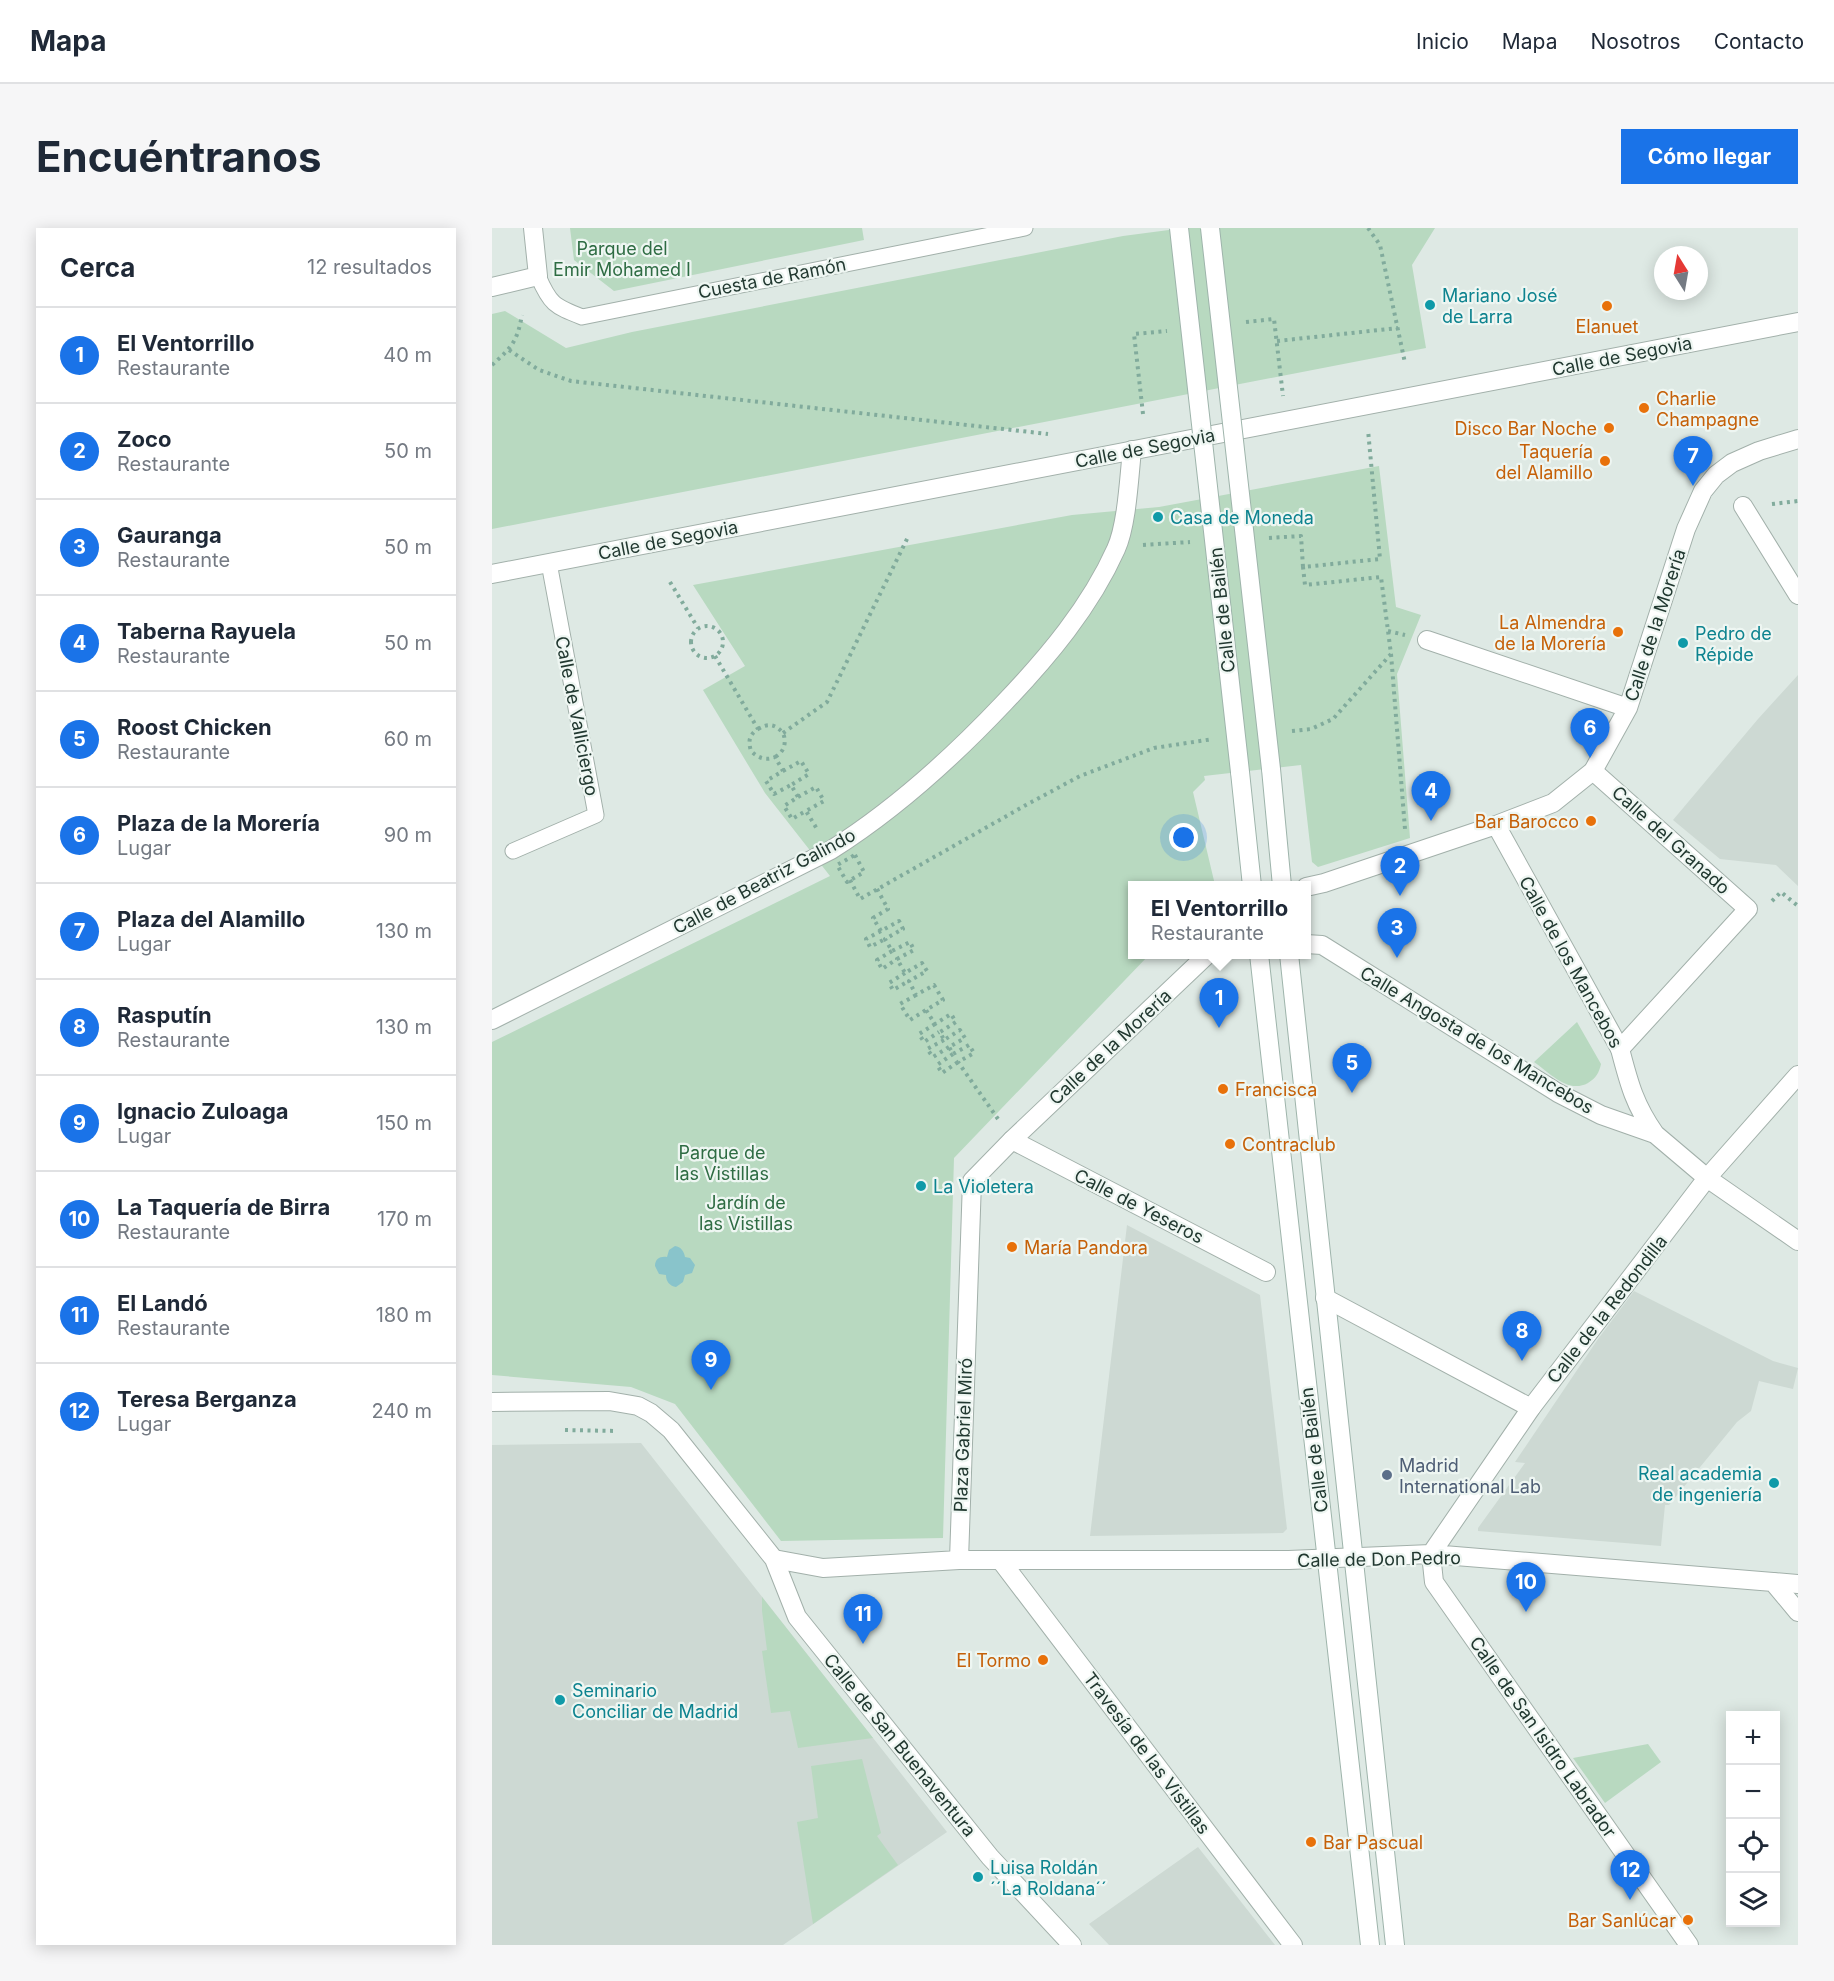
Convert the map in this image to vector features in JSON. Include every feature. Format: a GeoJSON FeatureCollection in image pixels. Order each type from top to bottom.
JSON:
{"type":"FeatureCollection","features":[{"type":"Feature","properties":{"kind":"street"},"geometry":{"type":"LineString","coordinates":[[492,288],[538,276],[533,228]]}},
{"type":"Feature","properties":{"kind":"street","name":"Calle de Bailén"},"geometry":{"type":"LineString","coordinates":[[1179,228],[1252,881]]}},
{"type":"Feature","properties":{"kind":"street","name":"Calle de Bailén"},"geometry":{"type":"LineString","coordinates":[[1210,228],[1282,881]]}},
{"type":"Feature","properties":{"kind":"street","name":"Calle de Segovia"},"geometry":{"type":"LineString","coordinates":[[492,574],[1798,322]]}},
{"type":"Feature","properties":{"kind":"street","name":"Calle de la Morería"},"geometry":{"type":"LineString","coordinates":[[1311,886],[1496,825],[1553,803],[1593,771],[1628,708],[1693,509],[1703,491],[1732,463],[1759,451],[1798,439]]}},
{"type":"Feature","properties":{"kind":"street","name":"Calle de Beatriz Galindo"},"geometry":{"type":"LineString","coordinates":[[492,1020],[831,850],[876,819],[959,750],[1039,666],[1073,622],[1096,585],[1117,547],[1127,501],[1132,450]]}},
{"type":"Feature","properties":{"kind":"street"},"geometry":{"type":"LineString","coordinates":[[1743,506],[1798,595]]}},
{"type":"Feature","properties":{"kind":"street"},"geometry":{"type":"LineString","coordinates":[[1427,640],[1628,708]]}},
{"type":"Feature","properties":{"kind":"street","name":"Calle del Granado"},"geometry":{"type":"LineString","coordinates":[[1593,771],[1748,909],[1620,1048]]}},
{"type":"Feature","properties":{"kind":"street","name":"Calle de los Mancebos"},"geometry":{"type":"LineString","coordinates":[[1496,825],[1620,1048],[1630,1090],[1640,1112],[1655,1134]]}},
{"type":"Feature","properties":{"kind":"street","name":"Calle Angosta de los Mancebos"},"geometry":{"type":"LineString","coordinates":[[1311,944],[1322,945],[1558,1094],[1602,1115],[1655,1134],[1707,1178]]}},
{"type":"Feature","properties":{"kind":"street","name":"Calle de la Morería"},"geometry":{"type":"LineString","coordinates":[[1012,1140],[1203,959]]}},
{"type":"Feature","properties":{"kind":"street","name":"Calle de Bailén"},"geometry":{"type":"LineString","coordinates":[[1260,959],[1370,1945]]}},
{"type":"Feature","properties":{"kind":"street","name":"Calle de Bailén"},"geometry":{"type":"LineString","coordinates":[[1290,959],[1395,1945]]}},
{"type":"Feature","properties":{"kind":"street","name":"Calle de la Redondilla"},"geometry":{"type":"LineString","coordinates":[[1431,1554],[1531,1408],[1707,1178],[1798,1075]]}},
{"type":"Feature","properties":{"kind":"street","name":"Calle de Yeseros"},"geometry":{"type":"LineString","coordinates":[[1012,1140],[1266,1272]]}},
{"type":"Feature","properties":{"kind":"street","name":"Plaza Gabriel Miró"},"geometry":{"type":"LineString","coordinates":[[959,1560],[972,1181],[1012,1140]]}},
{"type":"Feature","properties":{"kind":"street"},"geometry":{"type":"LineString","coordinates":[[1707,1178],[1798,1241]]}},
{"type":"Feature","properties":{"kind":"street"},"geometry":{"type":"LineString","coordinates":[[1326,1298],[1531,1408]]}},
{"type":"Feature","properties":{"kind":"street"},"geometry":{"type":"LineString","coordinates":[[492,1402],[609,1401],[638,1407],[651,1413],[671,1430],[774,1559],[823,1568],[959,1560]]}},
{"type":"Feature","properties":{"kind":"street","name":"Calle de Don Pedro"},"geometry":{"type":"LineString","coordinates":[[959,1560],[1327,1558],[1431,1554],[1798,1584]]}},
{"type":"Feature","properties":{"kind":"street","name":"Calle de San Isidro Labrador"},"geometry":{"type":"LineString","coordinates":[[1431,1554],[1434,1581],[1689,1945]]}},
{"type":"Feature","properties":{"kind":"street","name":"Calle de San Buenaventura"},"geometry":{"type":"LineString","coordinates":[[774,1559],[797,1617],[990,1857],[1067,1944]]}},
{"type":"Feature","properties":{"kind":"street","name":"Travesía de las Vistillas"},"geometry":{"type":"LineString","coordinates":[[1001,1561],[1293,1945]]}},
{"type":"Feature","properties":{"kind":"street"},"geometry":{"type":"LineString","coordinates":[[1773,1582],[1798,1612]]}},
{"type":"Feature","properties":{"kind":"lane","name":"Cuesta de Ramón"},"geometry":{"type":"LineString","coordinates":[[538,276],[547,296],[558,308],[582,317],[1025,228]]}},
{"type":"Feature","properties":{"kind":"lane","name":"Calle de Valliciergo"},"geometry":{"type":"LineString","coordinates":[[513,851],[596,815],[549,563]]}},
{"type":"Feature","properties":{"kind":"path"},"geometry":{"type":"LineString","coordinates":[[1368,228],[1380,245],[1405,363]]}},
{"type":"Feature","properties":{"kind":"path"},"geometry":{"type":"LineString","coordinates":[[492,365],[509,350],[518,334],[522,315]]}},
{"type":"Feature","properties":{"kind":"path"},"geometry":{"type":"LineString","coordinates":[[1277,341],[1398,328]]}},
{"type":"Feature","properties":{"kind":"path"},"geometry":{"type":"LineString","coordinates":[[509,350],[539,370],[571,381],[1048,434]]}},
{"type":"Feature","properties":{"kind":"path"},"geometry":{"type":"LineString","coordinates":[[1366,405],[1380,559],[1303,567],[1305,585],[1381,577],[1391,654],[1407,855]]}},
{"type":"Feature","properties":{"kind":"path"},"geometry":{"type":"LineString","coordinates":[[783,733],[827,702],[908,537]]}},
{"type":"Feature","properties":{"kind":"path"},"geometry":{"type":"LineString","coordinates":[[670,582],[698,628]]}},
{"type":"Feature","properties":{"kind":"path"},"geometry":{"type":"LineString","coordinates":[[710,626],[720,630],[723,634],[724,645],[715,656],[702,658],[694,651],[691,641],[698,628],[710,626]]}},
{"type":"Feature","properties":{"kind":"path"},"geometry":{"type":"LineString","coordinates":[[1288,731],[1311,729],[1333,719],[1391,654]]}},
{"type":"Feature","properties":{"kind":"path"},"geometry":{"type":"LineString","coordinates":[[715,656],[758,729]]}},
{"type":"Feature","properties":{"kind":"path"},"geometry":{"type":"LineString","coordinates":[[772,725],[783,733],[784,749],[775,757],[761,758],[751,751],[749,738],[758,729],[772,725]]}},
{"type":"Feature","properties":{"kind":"path"},"geometry":{"type":"LineString","coordinates":[[850,880],[860,899],[1080,776],[1154,748],[1218,739]]}},
{"type":"Feature","properties":{"kind":"path"},"geometry":{"type":"LineString","coordinates":[[775,757],[783,771]]}},
{"type":"Feature","properties":{"kind":"path"},"geometry":{"type":"LineString","coordinates":[[801,761],[809,774],[792,785],[774,794],[766,781],[801,761]]}},
{"type":"Feature","properties":{"kind":"path"},"geometry":{"type":"LineString","coordinates":[[792,785],[798,797]]}},
{"type":"Feature","properties":{"kind":"path"},"geometry":{"type":"LineString","coordinates":[[816,787],[824,801],[806,811],[792,819],[784,806],[816,787]]}},
{"type":"Feature","properties":{"kind":"path"},"geometry":{"type":"LineString","coordinates":[[806,811],[819,832]]}},
{"type":"Feature","properties":{"kind":"path"},"geometry":{"type":"LineString","coordinates":[[877,889],[888,909],[873,918],[881,931]]}},
{"type":"Feature","properties":{"kind":"path"},"geometry":{"type":"LineString","coordinates":[[1781,892],[1798,906]]}},
{"type":"Feature","properties":{"kind":"path"},"geometry":{"type":"LineString","coordinates":[[899,921],[903,929],[870,947],[866,939],[881,931],[899,921]]}},
{"type":"Feature","properties":{"kind":"path"},"geometry":{"type":"LineString","coordinates":[[885,939],[892,951]]}},
{"type":"Feature","properties":{"kind":"path"},"geometry":{"type":"LineString","coordinates":[[910,942],[914,950],[882,969],[878,960],[892,951],[910,942]]}},
{"type":"Feature","properties":{"kind":"path"},"geometry":{"type":"LineString","coordinates":[[897,960],[905,973]]}},
{"type":"Feature","properties":{"kind":"path"},"geometry":{"type":"LineString","coordinates":[[922,963],[927,971],[893,990],[889,983],[905,973],[922,963]]}},
{"type":"Feature","properties":{"kind":"path"},"geometry":{"type":"LineString","coordinates":[[909,981],[916,995]]}},
{"type":"Feature","properties":{"kind":"path"},"geometry":{"type":"LineString","coordinates":[[934,985],[943,1000],[910,1020],[900,1004],[916,995],[934,985]]}},
{"type":"Feature","properties":{"kind":"path"},"geometry":{"type":"LineString","coordinates":[[926,1010],[935,1024]]}},
{"type":"Feature","properties":{"kind":"path"},"geometry":{"type":"LineString","coordinates":[[951,1014],[956,1022],[924,1042],[919,1034],[935,1024],[951,1014]]}},
{"type":"Feature","properties":{"kind":"path"},"geometry":{"type":"LineString","coordinates":[[960,1030],[965,1038],[933,1057],[927,1049],[944,1040],[960,1030]]}},
{"type":"Feature","properties":{"kind":"path"},"geometry":{"type":"LineString","coordinates":[[940,1032],[944,1040]]}},
{"type":"Feature","properties":{"kind":"path"},"geometry":{"type":"LineString","coordinates":[[969,1045],[974,1053],[942,1073],[937,1065],[953,1054],[969,1045]]}},
{"type":"Feature","properties":{"kind":"path"},"geometry":{"type":"LineString","coordinates":[[949,1047],[953,1054]]}},
{"type":"Feature","properties":{"kind":"path"},"geometry":{"type":"LineString","coordinates":[[958,1062],[1012,1140]]}},
{"type":"Feature","properties":{"kind":"path"},"geometry":{"type":"LineString","coordinates":[[561,1430],[619,1431]]}},
{"type":"Feature","properties":{"kind":"shaded area"},"geometry":{"type":"Polygon","coordinates":[[[1798,675],[1798,886],[1776,865],[1720,859],[1673,820],[1798,675]]]}},
{"type":"Feature","properties":{"kind":"shaded area"},"geometry":{"type":"Polygon","coordinates":[[[1127,1225],[1260,1295],[1287,1529],[1283,1533],[1090,1536],[1127,1225]]]}},
{"type":"Feature","properties":{"kind":"shaded area"},"geometry":{"type":"Polygon","coordinates":[[[1634,1291],[1773,1361],[1798,1368],[1793,1389],[1759,1381],[1751,1411],[1737,1422],[1669,1505],[1665,1505],[1661,1546],[1478,1531],[1525,1463],[1515,1462],[1598,1339],[1634,1291]]]}},
{"type":"Feature","properties":{"kind":"shaded area"},"geometry":{"type":"Polygon","coordinates":[[[641,1443],[947,1832],[783,1945],[492,1945],[492,1445],[641,1443]]]}},
{"type":"Feature","properties":{"kind":"shaded area"},"geometry":{"type":"Polygon","coordinates":[[[1198,1847],[1275,1945],[1109,1945],[1089,1924],[1198,1847]]]}},
{"type":"Feature","properties":{"kind":"green space","name":"Parque del Emir Mohamed I"},"geometry":{"type":"Polygon","coordinates":[[[570,228],[862,228],[864,240],[614,291],[574,260],[570,228]]]}},
{"type":"Feature","properties":{"kind":"green space"},"geometry":{"type":"Polygon","coordinates":[[[1184,228],[1435,228],[1412,265],[1426,348],[492,529],[492,314],[505,311],[566,348],[632,332],[1123,236],[1184,228]]]}},
{"type":"Feature","properties":{"kind":"green space","name":"Parque de las Vistillas"},"geometry":{"type":"Polygon","coordinates":[[[1379,466],[1396,607],[1421,615],[1397,674],[1410,838],[1318,867],[1312,862],[1301,765],[1204,776],[1205,780],[1193,792],[1214,881],[1128,881],[1128,959],[1145,959],[954,1158],[943,1538],[781,1541],[675,1404],[631,1387],[492,1375],[492,1042],[830,876],[765,793],[703,690],[745,666],[693,585],[1072,515],[1159,507],[1379,466]]]}},
{"type":"Feature","properties":{"kind":"green space"},"geometry":{"type":"Polygon","coordinates":[[[1577,1022],[1601,1064],[1597,1075],[1591,1081],[1581,1086],[1573,1086],[1560,1081],[1534,1062],[1577,1022]]]}},
{"type":"Feature","properties":{"kind":"green space"},"geometry":{"type":"Polygon","coordinates":[[[762,1597],[873,1738],[798,1748],[790,1711],[771,1713],[762,1651],[767,1650],[762,1597]]]}},
{"type":"Feature","properties":{"kind":"green space"},"geometry":{"type":"Polygon","coordinates":[[[1648,1744],[1661,1762],[1605,1803],[1573,1758],[1648,1744]]]}},
{"type":"Feature","properties":{"kind":"green space"},"geometry":{"type":"Polygon","coordinates":[[[862,1759],[881,1833],[877,1836],[898,1865],[813,1924],[797,1822],[818,1818],[811,1766],[862,1759]]]}},
{"type":"Feature","properties":{"kind":"water"},"geometry":{"type":"Polygon","coordinates":[[[675,1246],[681,1248],[685,1257],[690,1258],[695,1265],[692,1273],[685,1275],[683,1282],[676,1287],[669,1283],[666,1275],[659,1274],[655,1266],[657,1260],[667,1257],[669,1250],[675,1246]]]}},
{"type":"Feature","properties":{"kind":"place","name":"Mariano José de Larra"},"geometry":{"type":"Point","coordinates":[1430,305]}},
{"type":"Feature","properties":{"kind":"place","name":"Elanuet"},"geometry":{"type":"Point","coordinates":[1607,306]}},
{"type":"Feature","properties":{"kind":"place","name":"Charlie Champagne"},"geometry":{"type":"Point","coordinates":[1644,408]}},
{"type":"Feature","properties":{"kind":"place","name":"Disco Bar Noche"},"geometry":{"type":"Point","coordinates":[1609,428]}},
{"type":"Feature","properties":{"kind":"place","name":"Taquería del Alamillo"},"geometry":{"type":"Point","coordinates":[1605,461]}},
{"type":"Feature","properties":{"kind":"place","name":"Plaza del Alamillo"},"geometry":{"type":"Point","coordinates":[1693,486]}},
{"type":"Feature","properties":{"kind":"place","name":"Casa de Moneda"},"geometry":{"type":"Point","coordinates":[1158,517]}},
{"type":"Feature","properties":{"kind":"place","name":"La Almendra de la Morería"},"geometry":{"type":"Point","coordinates":[1618,632]}},
{"type":"Feature","properties":{"kind":"place","name":"Pedro de Répide"},"geometry":{"type":"Point","coordinates":[1683,643]}},
{"type":"Feature","properties":{"kind":"place","name":"Plaza de la Morería"},"geometry":{"type":"Point","coordinates":[1590,758]}},
{"type":"Feature","properties":{"kind":"place","name":"Taberna Rayuela"},"geometry":{"type":"Point","coordinates":[1431,821]}},
{"type":"Feature","properties":{"kind":"place","name":"Bar Barocco"},"geometry":{"type":"Point","coordinates":[1591,821]}},
{"type":"Feature","properties":{"kind":"place","name":"Zoco"},"geometry":{"type":"Point","coordinates":[1400,896]}},
{"type":"Feature","properties":{"kind":"place","name":"Gauranga"},"geometry":{"type":"Point","coordinates":[1397,958]}},
{"type":"Feature","properties":{"kind":"place","name":"El Ventorrillo"},"geometry":{"type":"Point","coordinates":[1219,1028]}},
{"type":"Feature","properties":{"kind":"place","name":"Francisca"},"geometry":{"type":"Point","coordinates":[1223,1089]}},
{"type":"Feature","properties":{"kind":"place","name":"Roost Chicken"},"geometry":{"type":"Point","coordinates":[1352,1093]}},
{"type":"Feature","properties":{"kind":"place","name":"Contraclub"},"geometry":{"type":"Point","coordinates":[1230,1144]}},
{"type":"Feature","properties":{"kind":"place","name":"La Violetera"},"geometry":{"type":"Point","coordinates":[921,1186]}},
{"type":"Feature","properties":{"kind":"place","name":"María Pandora"},"geometry":{"type":"Point","coordinates":[1012,1247]}},
{"type":"Feature","properties":{"kind":"place","name":"Rasputín"},"geometry":{"type":"Point","coordinates":[1522,1361]}},
{"type":"Feature","properties":{"kind":"place","name":"Ignacio Zuloaga"},"geometry":{"type":"Point","coordinates":[711,1390]}},
{"type":"Feature","properties":{"kind":"place","name":"Madrid International Lab"},"geometry":{"type":"Point","coordinates":[1387,1475]}},
{"type":"Feature","properties":{"kind":"place","name":"Real academia de ingeniería"},"geometry":{"type":"Point","coordinates":[1774,1483]}},
{"type":"Feature","properties":{"kind":"place","name":"La Taquería de Birra"},"geometry":{"type":"Point","coordinates":[1526,1612]}},
{"type":"Feature","properties":{"kind":"place","name":"El Landó"},"geometry":{"type":"Point","coordinates":[863,1644]}},
{"type":"Feature","properties":{"kind":"place","name":"El Tormo"},"geometry":{"type":"Point","coordinates":[1043,1660]}},
{"type":"Feature","properties":{"kind":"place","name":"Seminario Conciliar de Madrid"},"geometry":{"type":"Point","coordinates":[560,1700]}},
{"type":"Feature","properties":{"kind":"place","name":"Bar Pascual"},"geometry":{"type":"Point","coordinates":[1311,1842]}},
{"type":"Feature","properties":{"kind":"place","name":"Luisa Roldán ´´La Roldana´´"},"geometry":{"type":"Point","coordinates":[978,1877]}},
{"type":"Feature","properties":{"kind":"place","name":"Teresa Berganza"},"geometry":{"type":"Point","coordinates":[1630,1900]}},
{"type":"Feature","properties":{"kind":"place","name":"Bar Sanlúcar"},"geometry":{"type":"Point","coordinates":[1688,1920]}},
{"type":"Feature","properties":{"kind":"park label","name":"Jardín de las Vistillas"},"geometry":{"type":"Point","coordinates":[746,1212]}}]}
